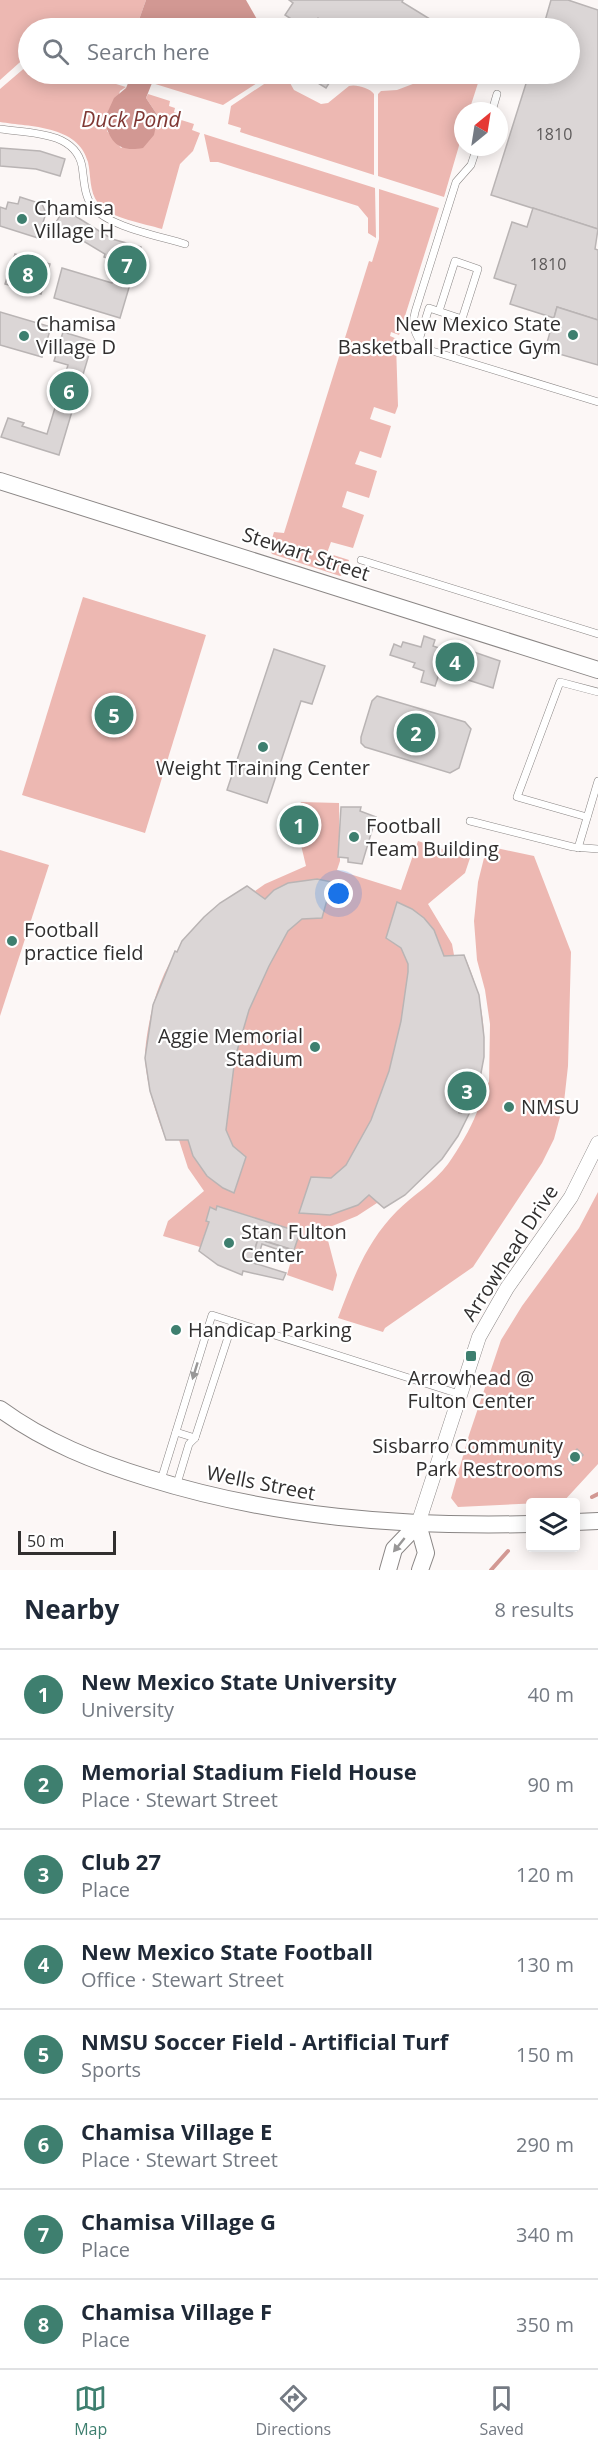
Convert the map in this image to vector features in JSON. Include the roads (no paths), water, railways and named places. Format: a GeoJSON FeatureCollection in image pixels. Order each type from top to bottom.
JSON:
{"type":"FeatureCollection","features":[{"type":"Feature","properties":{"kind":"street","name":"Stewart Street"},"geometry":{"type":"LineString","coordinates":[[0,481],[598,670]]}},
{"type":"Feature","properties":{"kind":"street","name":"Arrowhead Drive"},"geometry":{"type":"LineString","coordinates":[[388,1570],[394,1549],[418,1524],[471,1356],[487,1321],[507,1288],[571,1197],[598,1143]]}},
{"type":"Feature","properties":{"kind":"street","name":"Wells Street"},"geometry":{"type":"LineString","coordinates":[[0,1409],[34,1432],[73,1451],[168,1484],[225,1499],[314,1516],[418,1524],[526,1524]]}},
{"type":"Feature","properties":{"kind":"street"},"geometry":{"type":"LineString","coordinates":[[580,1522],[598,1521]]}},
{"type":"Feature","properties":{"kind":"street"},"geometry":{"type":"LineString","coordinates":[[418,1524],[426,1553],[420,1570]]}},
{"type":"Feature","properties":{"kind":"lane"},"geometry":{"type":"LineString","coordinates":[[495,102],[497,94]]}},
{"type":"Feature","properties":{"kind":"lane"},"geometry":{"type":"LineString","coordinates":[[0,129],[50,136],[64,141],[74,150],[81,163],[86,192],[92,206],[120,224],[185,244]]}},
{"type":"Feature","properties":{"kind":"lane"},"geometry":{"type":"LineString","coordinates":[[474,156],[471,165],[456,182],[415,312],[413,327],[419,340],[429,350],[598,402]]}},
{"type":"Feature","properties":{"kind":"lane"},"geometry":{"type":"LineString","coordinates":[[419,340],[429,308],[462,319],[477,269],[455,261],[439,311]]}},
{"type":"Feature","properties":{"kind":"lane"},"geometry":{"type":"LineString","coordinates":[[361,560],[598,634]]}},
{"type":"Feature","properties":{"kind":"lane"},"geometry":{"type":"LineString","coordinates":[[587,817],[517,797],[560,682],[598,692]]}},
{"type":"Feature","properties":{"kind":"lane"},"geometry":{"type":"LineString","coordinates":[[578,848],[598,781]]}},
{"type":"Feature","properties":{"kind":"lane"},"geometry":{"type":"LineString","coordinates":[[470,821],[578,848],[598,849]]}},
{"type":"Feature","properties":{"kind":"lane"},"geometry":{"type":"LineString","coordinates":[[168,1484],[176,1432],[212,1315],[459,1394]]}},
{"type":"Feature","properties":{"kind":"lane"},"geometry":{"type":"LineString","coordinates":[[168,1484],[189,1444],[195,1438],[233,1322]]}},
{"type":"Feature","properties":{"kind":"lane"},"geometry":{"type":"LineString","coordinates":[[176,1432],[195,1438]]}},
{"type":"Feature","properties":{"kind":"water"},"geometry":{"type":"Polygon","coordinates":[[[146,0],[246,0],[256,18],[140,18],[146,0]]]}},
{"type":"Feature","properties":{"kind":"water","name":"Duck Pond"},"geometry":{"type":"Polygon","coordinates":[[[128,84],[152,84],[146,98],[158,116],[154,135],[143,148],[128,149],[117,144],[110,135],[104,120],[114,98],[128,84]]]}},
{"type":"Feature","properties":{"kind":"waterway"},"geometry":{"type":"LineString","coordinates":[[592,1497],[598,1494]]}},
{"type":"Feature","properties":{"kind":"waterway"},"geometry":{"type":"LineString","coordinates":[[491,1570],[508,1551]]}},
{"type":"Feature","properties":{"kind":"place","name":"Chamisa Village H"},"geometry":{"type":"Point","coordinates":[22,219]}},
{"type":"Feature","properties":{"kind":"place","name":"Chamisa Village G"},"geometry":{"type":"Point","coordinates":[127,265]}},
{"type":"Feature","properties":{"kind":"place","name":"Chamisa Village F"},"geometry":{"type":"Point","coordinates":[28,274]}},
{"type":"Feature","properties":{"kind":"place","name":"New Mexico State Basketball Practice Gym"},"geometry":{"type":"Point","coordinates":[573,335]}},
{"type":"Feature","properties":{"kind":"place","name":"Chamisa Village D"},"geometry":{"type":"Point","coordinates":[24,336]}},
{"type":"Feature","properties":{"kind":"place","name":"Chamisa Village E"},"geometry":{"type":"Point","coordinates":[69,391]}},
{"type":"Feature","properties":{"kind":"place","name":"New Mexico State Football"},"geometry":{"type":"Point","coordinates":[455,662]}},
{"type":"Feature","properties":{"kind":"place","name":"NMSU Soccer Field - Artificial Turf"},"geometry":{"type":"Point","coordinates":[114,715]}},
{"type":"Feature","properties":{"kind":"place","name":"Memorial Stadium Field House"},"geometry":{"type":"Point","coordinates":[416,733]}},
{"type":"Feature","properties":{"kind":"place","name":"Weight Training Center"},"geometry":{"type":"Point","coordinates":[263,747]}},
{"type":"Feature","properties":{"kind":"place","name":"New Mexico State University"},"geometry":{"type":"Point","coordinates":[299,825]}},
{"type":"Feature","properties":{"kind":"place","name":"Football Team Building"},"geometry":{"type":"Point","coordinates":[354,837]}},
{"type":"Feature","properties":{"kind":"place","name":"Football practice field"},"geometry":{"type":"Point","coordinates":[12,941]}},
{"type":"Feature","properties":{"kind":"place","name":"Aggie Memorial Stadium"},"geometry":{"type":"Point","coordinates":[315,1047]}},
{"type":"Feature","properties":{"kind":"place","name":"Club 27"},"geometry":{"type":"Point","coordinates":[467,1091]}},
{"type":"Feature","properties":{"kind":"place","name":"NMSU"},"geometry":{"type":"Point","coordinates":[509,1107]}},
{"type":"Feature","properties":{"kind":"place","name":"Stan Fulton Center"},"geometry":{"type":"Point","coordinates":[229,1243]}},
{"type":"Feature","properties":{"kind":"place","name":"Handicap Parking"},"geometry":{"type":"Point","coordinates":[176,1330]}},
{"type":"Feature","properties":{"kind":"place","name":"Arrowhead @ Fulton Center"},"geometry":{"type":"Point","coordinates":[471,1356]}},
{"type":"Feature","properties":{"kind":"place","name":"Sisbarro Community Park Restrooms"},"geometry":{"type":"Point","coordinates":[575,1457]}}]}
